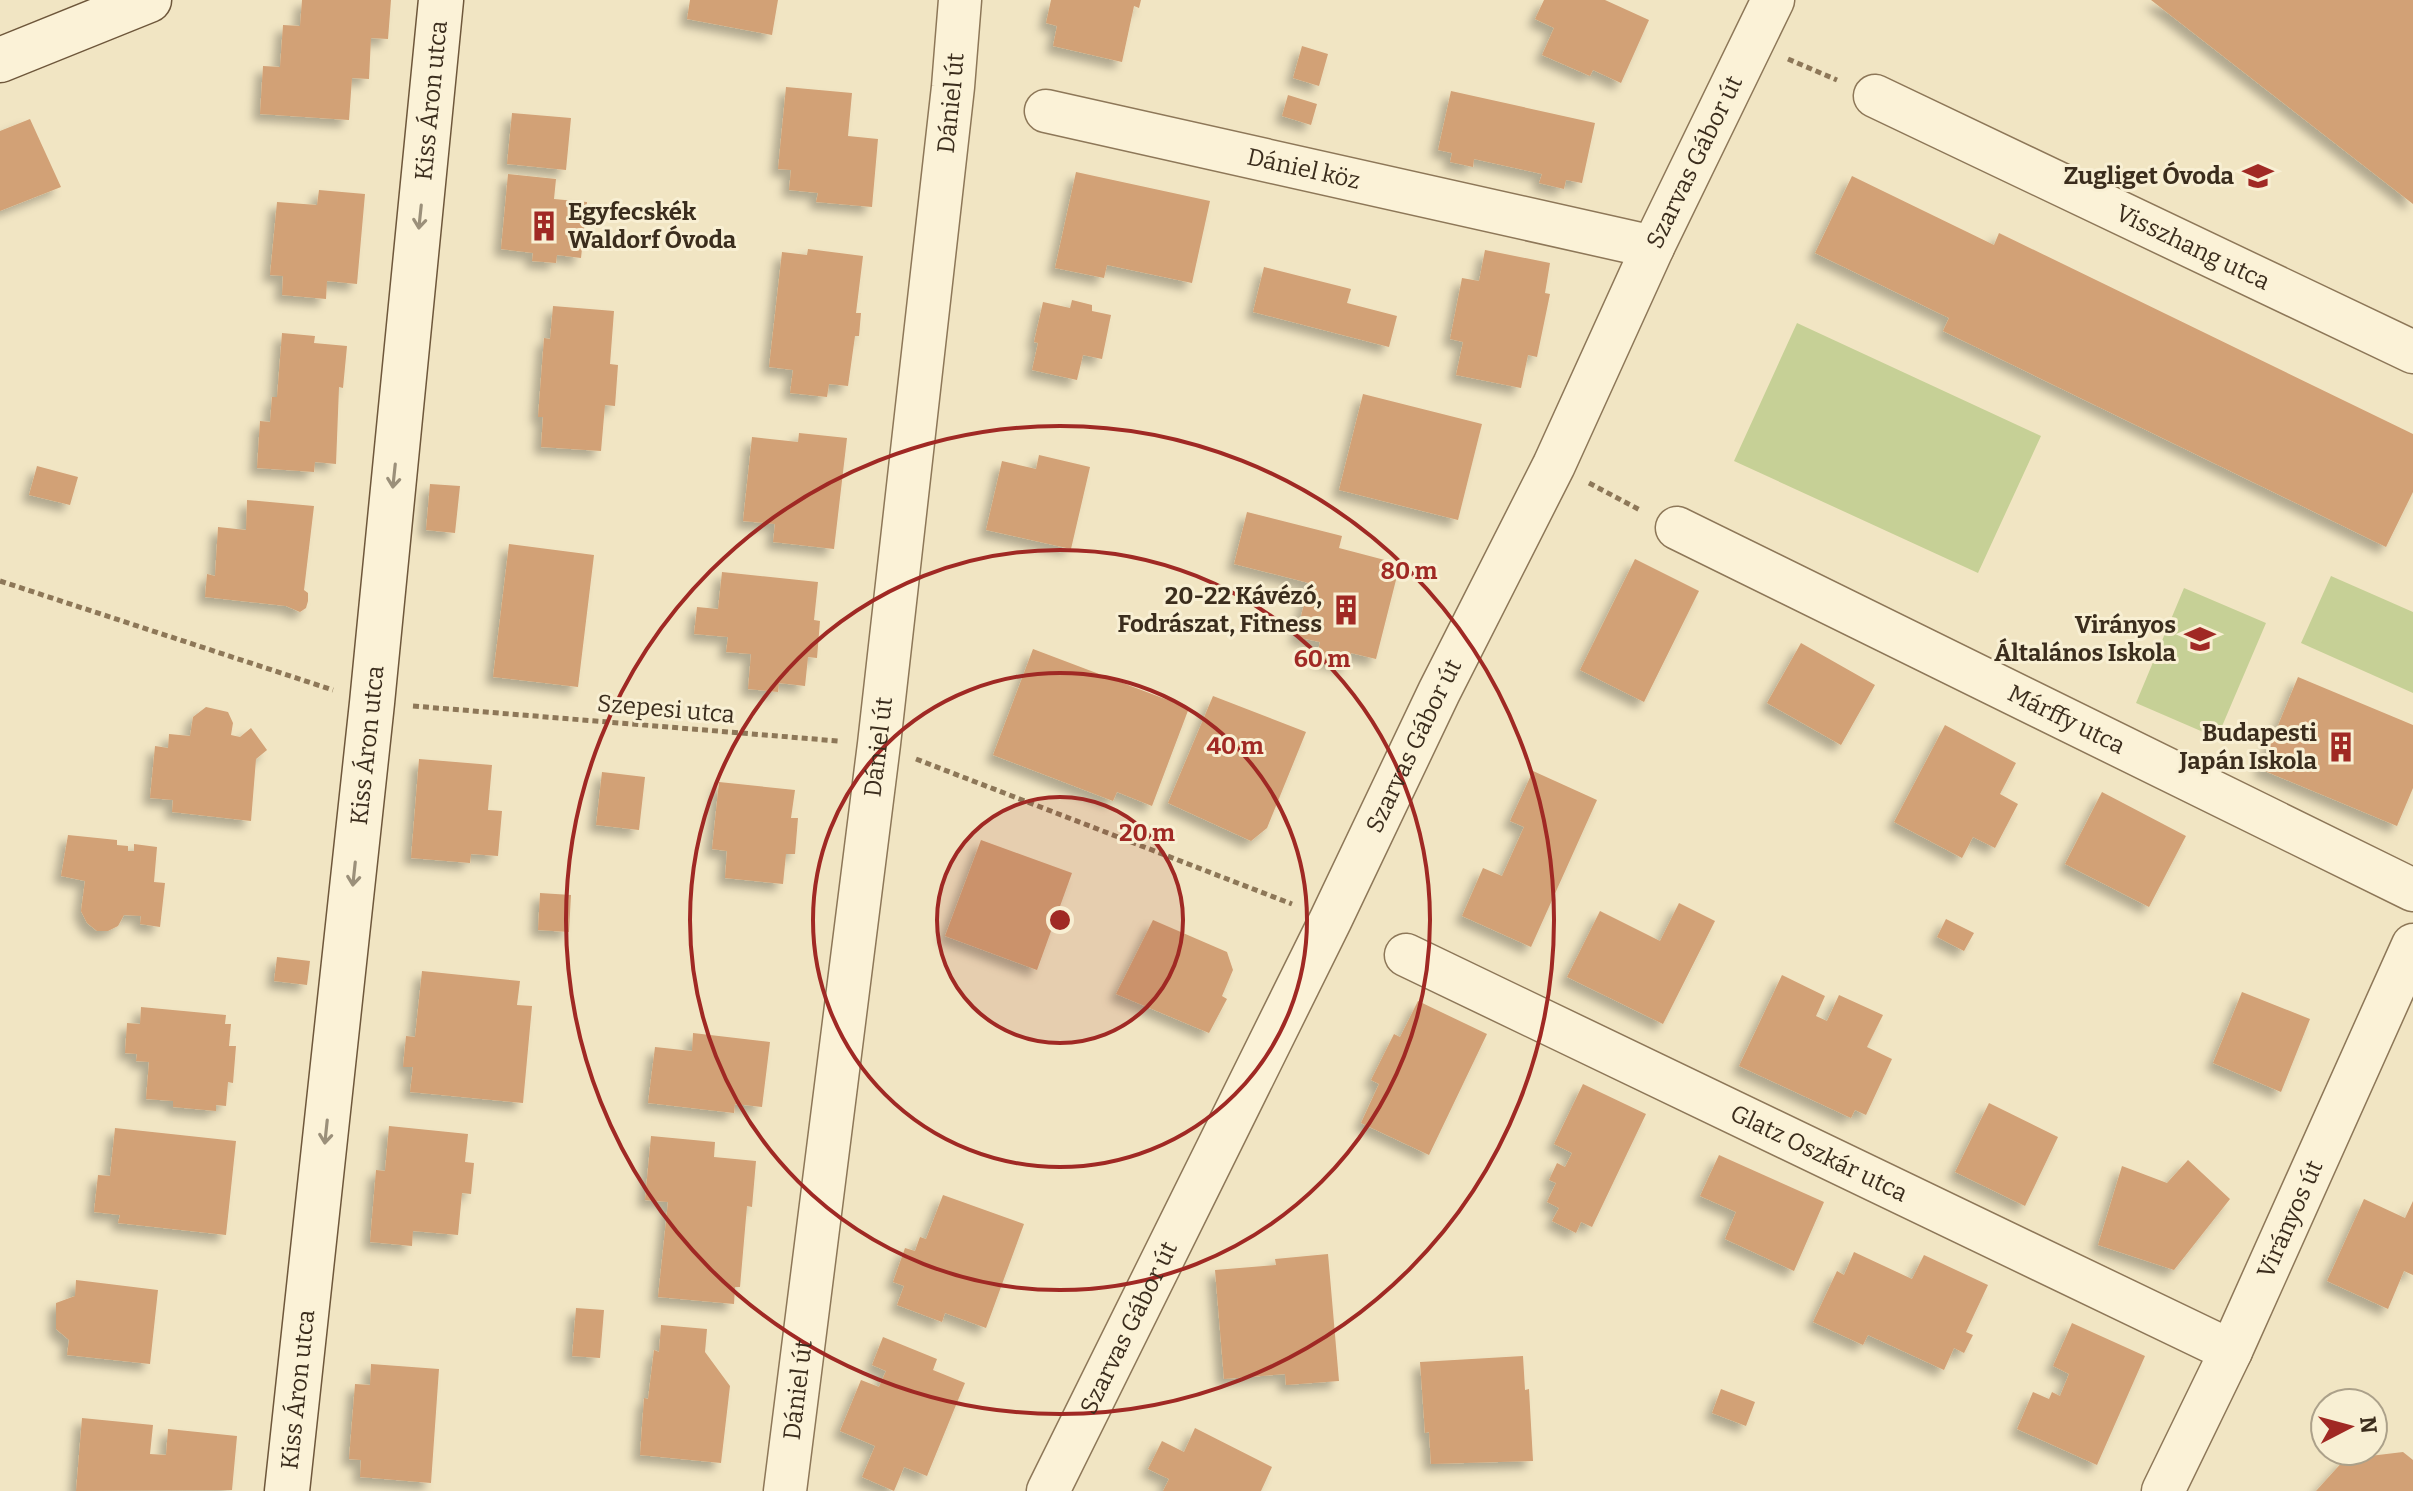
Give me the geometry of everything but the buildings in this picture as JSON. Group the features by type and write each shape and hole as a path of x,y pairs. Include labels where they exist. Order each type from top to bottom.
{"street":[{"path":"0,60 149,0"},
{"name":"Kiss Áron utca","path":"287,1491 372,703 441,0"},
{"name":"Dániel út","path":"785,1491 879,744 950,118 960,0"},
{"name":"Szarvas Gábor út","path":"1048,1491 1331,919 1439,692 1554,465 1653,247 1773,0"},
{"name":"Visszhang utca","path":"1875,96 2413,352"},
{"name":"Dániel köz","path":"1046,111 1653,247"},
{"name":"Márffy utca","path":"1677,528 2413,890"},
{"name":"Virányos út","path":"2163,1491 2231,1351 2413,945"},
{"name":"Glatz Oszkár utca","path":"1406,955 2231,1351"}],"path":[{"path":"1752,43 1875,96"},
{"path":"1554,465 1677,528"},
{"path":"0,581 372,703"},
{"name":"Szepesi utca","path":"449,709 879,744"},
{"path":"939,768 1331,919"}],"green space":[{"path":"1797,323 2041,436 1978,573 1734,461"},
{"path":"2331,576 2413,612 2413,693 2301,643"},
{"path":"2184,588 2266,623 2217,738 2136,703"}],"place":[{"name":"Zugliget Óvoda","path":"2258,176"},
{"name":"Egyfecskék Waldorf Óvoda","path":"544,226"},
{"name":"20-22 Kávézó, Fodrászat, Fitness","path":"1346,610"},
{"name":"Virányos Általános Iskola","path":"2200,639"},
{"name":"Budapesti Japán Iskola","path":"2341,747"}]}
